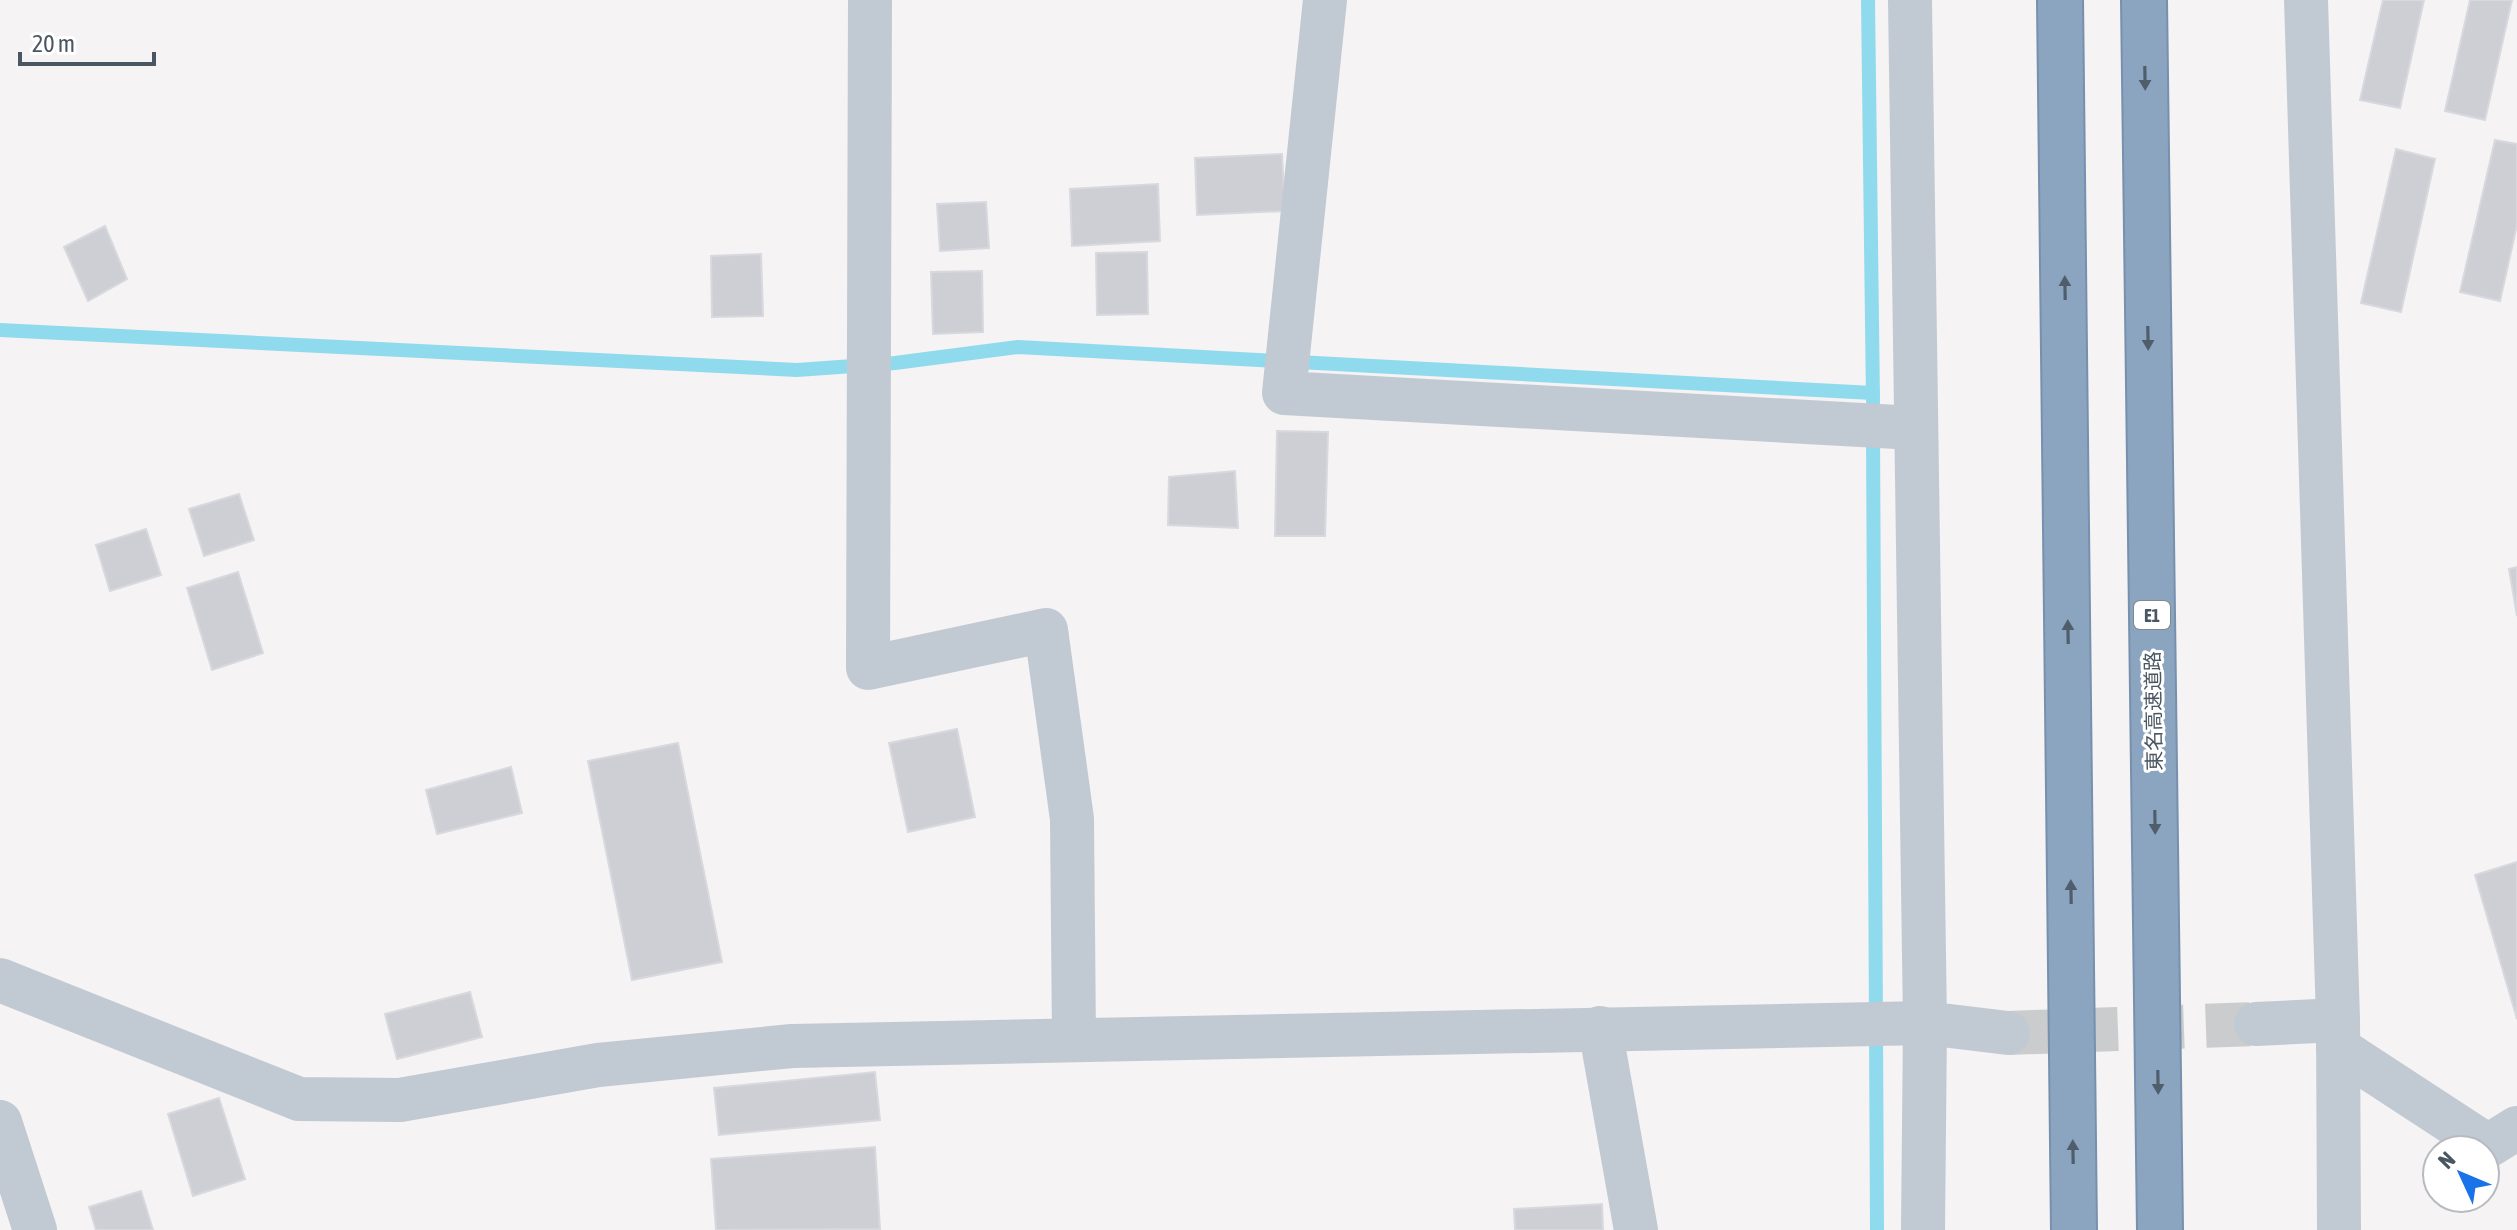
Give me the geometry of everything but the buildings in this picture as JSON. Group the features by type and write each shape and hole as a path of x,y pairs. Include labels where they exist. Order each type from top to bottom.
{"highway":[{"path":"2060,0 2074,1230"},
{"name":"東名高速道路","path":"2144,0 2160,1230"}],"street":[{"path":"870,0 868,668 1046,630 1072,819 1074,1038"},
{"path":"1325,0 1284,393 1915,428"},
{"path":"1910,0 1925,1023 1923,1230"},
{"path":"2306,0 2338,1034 2339,1230"},
{"path":"0,980 299,1099 400,1100 598,1065 792,1046 1925,1023 2008,1033"},
{"path":"2256,1024 2338,1034 2488,1146 2517,1128"},
{"path":"1600,1028 1636,1230"},
{"path":"0,1122 35,1230"}],"waterway":[{"path":"1868,0 1873,402"},
{"path":"0,330 797,370 895,363 1018,347 1873,393"},
{"path":"1873,430 1877,1230"}],"tunnel":[{"path":"2008,1033 2256,1024"}]}
